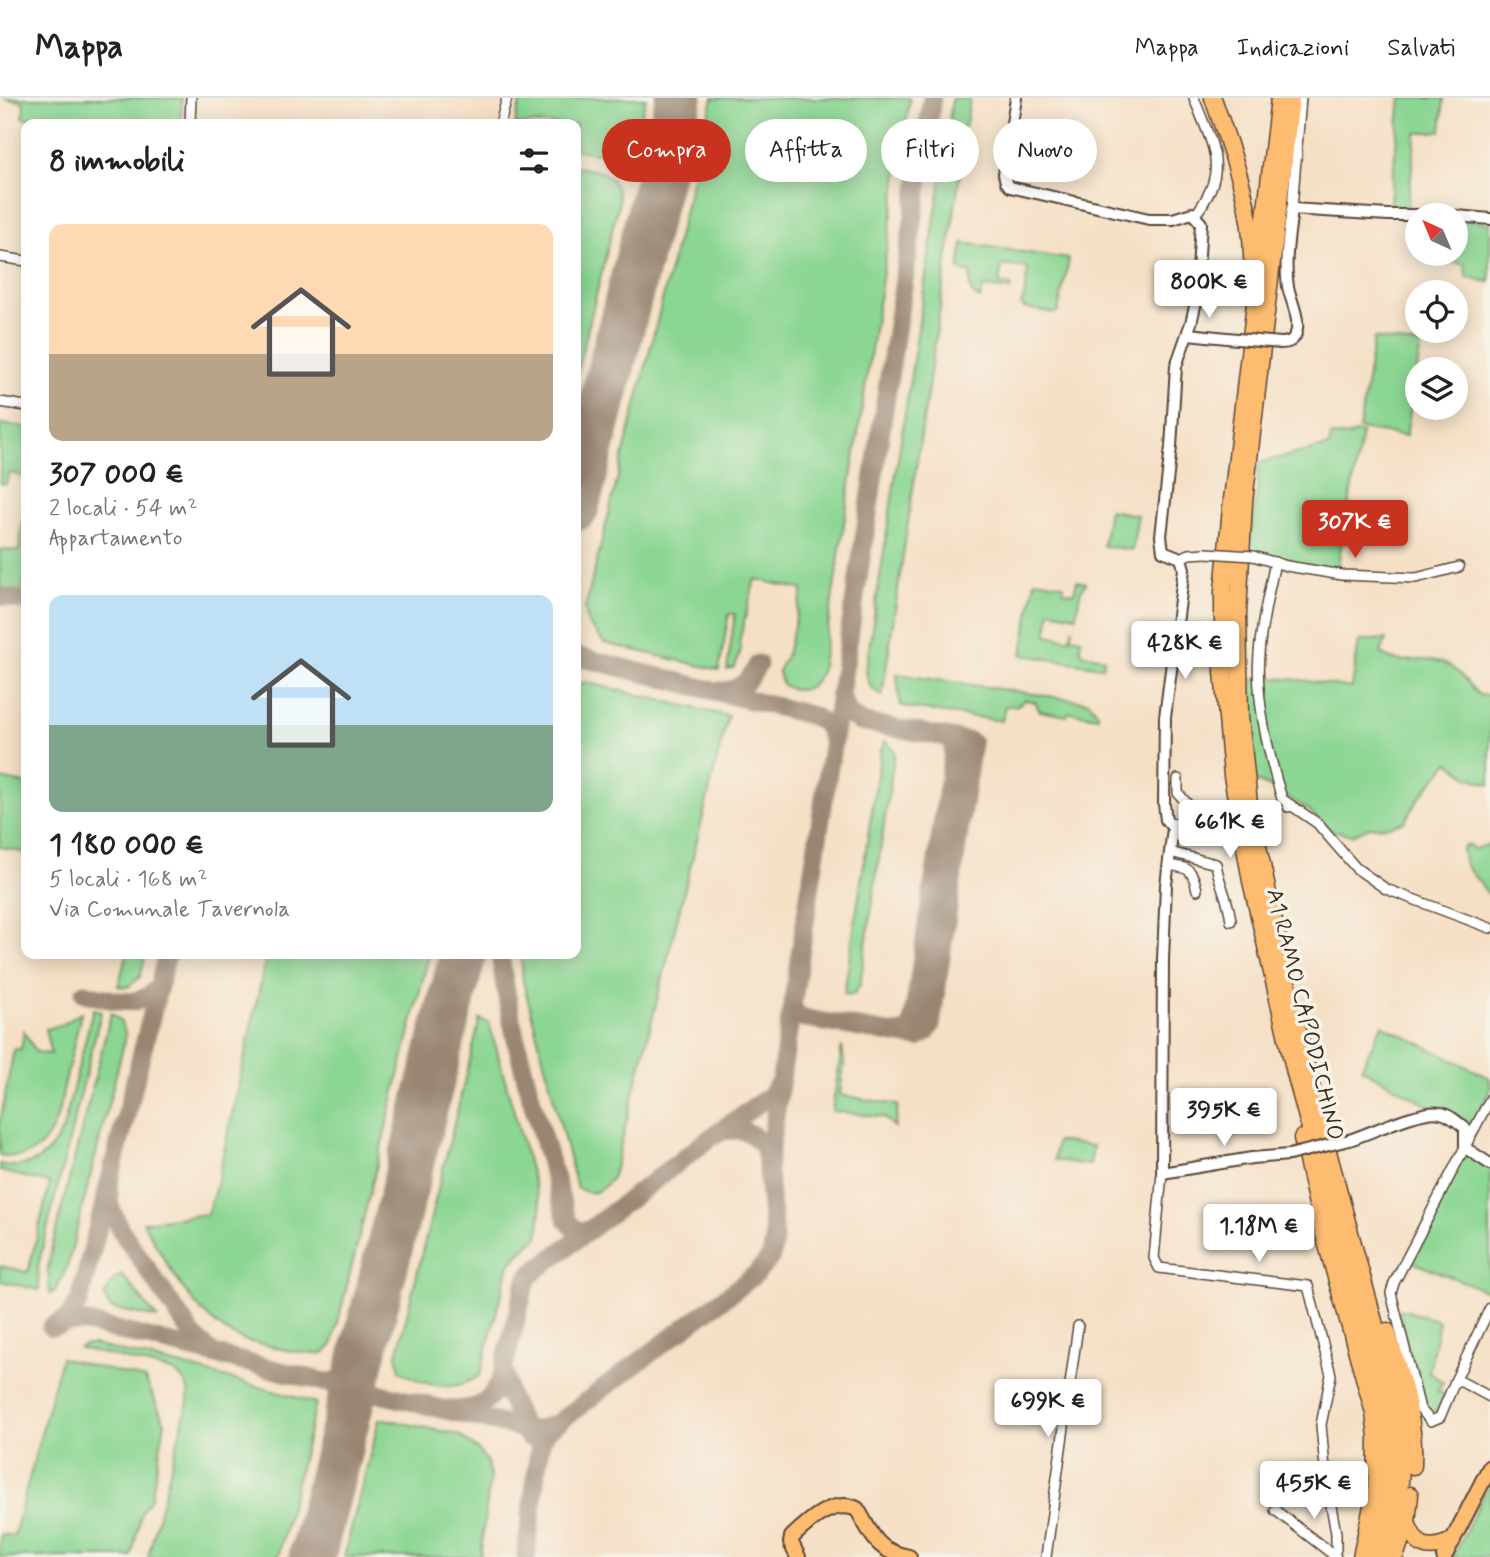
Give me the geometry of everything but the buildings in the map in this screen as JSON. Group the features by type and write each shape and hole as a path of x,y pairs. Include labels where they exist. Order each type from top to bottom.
{"highway":[{"path":"1213,98 1244,189 1251,232 1252,260 1240,431"},
{"name":"A1 RAMO CAPODICHINO","path":"1279,98 1223,591 1223,672 1232,776 1251,881 1295,1073 1390,1435 1384,1516 1371,1557"},
{"name":"A1 RAMO CAPODICHINO","path":"1291,98 1244,502 1238,613 1240,717 1249,804 1317,1111 1401,1433 1401,1486 1385,1557"},
{"path":"1295,1073 1295,1101 1316,1204 1374,1413 1377,1437 1376,1488 1361,1557"},
{"path":"1317,1111 1328,1134 1347,1191 1413,1429 1407,1522 1395,1557"},
{"path":"1407,1522 1416,1540 1426,1546 1439,1547 1452,1541"}],"main road":[{"path":"1444,1557 1490,1466"},
{"path":"798,1557 791,1543 792,1537 828,1509 843,1506 857,1509 869,1533 878,1543 897,1554 909,1557"}],"street":[{"path":"190,119 191,98"},
{"path":"501,119 507,98"},
{"path":"1016,98 1004,174 1010,187 1149,219 1173,219 1192,213 1201,223 1196,302 1176,366 1161,537 1163,551 1181,558 1189,554 1206,553 1252,556 1287,566 1342,575 1416,578 1459,567"},
{"path":"1194,98 1213,148 1217,167 1212,190 1195,215"},
{"path":"1188,334 1281,343 1290,342 1294,338 1297,320 1288,286 1286,254 1301,98"},
{"path":"1292,209 1405,215"},
{"path":"1468,217 1490,219"},
{"path":"0,257 21,260"},
{"path":"0,402 21,405"},
{"path":"1181,558 1184,569 1165,717 1164,804 1166,820 1173,828 1166,885 1161,1039 1162,1173 1154,1258 1157,1265 1163,1269 1307,1284 1332,1381 1324,1404 1321,1425 1326,1479 1336,1533 1334,1557"},
{"path":"1275,562 1258,654 1258,676 1269,756 1282,799 1317,823 1356,868 1385,888 1490,928"},
{"path":"1178,779 1178,793 1189,806 1188,825"},
{"path":"1170,824 1221,831"},
{"path":"1170,852 1216,863 1218,878 1230,908 1231,921"},
{"path":"1168,865 1185,867 1193,874 1197,890"},
{"path":"1490,1099 1391,1293 1420,1409 1431,1421 1440,1417 1490,1308"},
{"path":"1162,1173 1252,1158 1289,1155 1349,1140 1394,1123 1436,1112 1443,1113 1465,1128 1465,1146"},
{"path":"1465,1146 1490,1164"},
{"path":"1046,1557 1079,1326"},
{"path":"1456,1378 1490,1396"},
{"path":"1276,1510 1334,1557"}],"green space":[{"path":"3,98 182,98 181,119 32,119 23,118 24,102"},
{"path":"521,98 646,98 640,119 602,119 602,153 581,151 581,119 516,119"},
{"path":"713,98 910,98 907,119 881,119 881,182 897,182 821,672 814,683 799,690 782,684 778,671 787,654 803,590 755,579 739,642 741,649 735,667 727,670 735,614 729,614 719,670 604,643 588,623 585,608 692,182 731,182 731,119 708,119"},
{"path":"952,98 970,98 967,119 949,119"},
{"path":"1401,98 1444,98 1441,131 1416,133 1405,211 1389,212"},
{"path":"581,168 602,173 602,182 613,182 619,202 581,357"},
{"path":"940,182 959,182 882,696 870,685 866,668"},
{"path":"1468,220 1490,223 1490,282 1466,278"},
{"path":"963,243 1069,259 1058,312 1024,308 1021,305 1028,268 1002,265 999,284 1011,286 1010,290 983,287 980,299 976,297 970,288 971,273 959,270"},
{"path":"1374,338 1421,345 1419,357 1405,357 1405,420 1409,420 1406,436 1359,429"},
{"path":"0,424 21,426 21,476 9,473 6,484 0,483"},
{"path":"1362,433 1337,570 1290,563 1248,550 1258,485 1257,463 1329,446 1331,436 1350,436"},
{"path":"1109,510 1138,515 1132,550 1103,546"},
{"path":"21,534 21,592 0,588 0,552 2,549 19,551"},
{"path":"1035,580 1064,585 1063,591 1074,593 1077,581 1086,583 1080,593 1076,616 1050,611 1047,635 1069,639 1073,628 1071,637 1081,639 1080,648 1083,654 1104,658 1103,667 1022,655"},
{"path":"1386,639 1381,653 1387,657 1402,661 1441,662 1458,673 1479,695 1490,695 1490,785 1468,777 1449,762 1419,798 1405,821 1391,826 1370,827 1351,835 1331,830 1307,809 1256,781 1251,772 1244,680 1285,679 1352,688 1359,641"},
{"path":"897,674 1089,702 1098,717 1069,712 1067,716 1040,711 1035,702 1025,700 1016,706 1005,706 1002,721 910,708 900,705"},
{"path":"584,682 728,716 613,1176 602,1189 593,1192 577,1188 523,981 521,959 581,959 581,684"},
{"path":"885,741 895,751 860,985 853,995 844,994 881,750"},
{"path":"0,779 21,783 21,852 0,847"},
{"path":"1470,845 1473,849 1490,845 1490,896 1465,865 1462,849"},
{"path":"126,959 145,959 140,977 128,987 118,986"},
{"path":"266,959 428,959 332,1346 325,1353 295,1352 252,1342 223,1329 196,1304 161,1254 143,1222 207,1214 217,1184"},
{"path":"93,1009 101,1012 38,1266 39,1290 0,1281 0,1266 28,1272 50,1183 0,1171 0,1164 21,1166 30,1163 46,1154 58,1138 63,1129"},
{"path":"81,1013 57,1118 48,1136 43,1144 30,1153 21,1156 0,1155 0,1122 14,1049 21,1049 24,1031 36,1052 51,1054 45,1029 59,1026"},
{"path":"111,1013 120,1020 126,1035 67,1268 55,1291 50,1294 48,1268 52,1247"},
{"path":"480,1019 489,1023 541,1208 538,1237 509,1265 480,1375 460,1385 440,1386 419,1381 400,1371 397,1355"},
{"path":"1382,1025 1490,1078 1490,1092 1473,1125 1470,1127 1460,1119 1436,1110 1361,1068"},
{"path":"842,1046 844,1064 840,1095 898,1105 895,1127 883,1117 832,1111"},
{"path":"1057,1141 1093,1146 1090,1165 1054,1160"},
{"path":"1464,1153 1490,1169 1490,1292 1407,1260"},
{"path":"122,1275 157,1318 110,1308 104,1296 114,1279"},
{"path":"1398,1310 1439,1321 1429,1372 1443,1382 1438,1391 1445,1395 1435,1411 1429,1412 1423,1403"},
{"path":"85,1345 191,1368 316,1403 278,1557 148,1557 188,1401 187,1386 179,1375 169,1370 79,1348"},
{"path":"61,1358 145,1379 165,1423 151,1498 142,1511 131,1557 0,1557 0,1534 14,1536"},
{"path":"379,1420 459,1435 477,1449 487,1462 490,1477 480,1557 344,1557"},
{"path":"1490,1481 1490,1557 1453,1557"}],"taxiway":[{"path":"768,1162 932,98"},
{"path":"0,596 21,600"},
{"path":"581,657 813,716 826,725 833,742"},
{"path":"719,691 732,690 743,684 758,664"},
{"path":"792,1005 802,1018 917,1038 926,1033 931,1025 972,743 860,722 849,714 840,696"},
{"path":"898,1034 908,1031 912,1025 954,747 953,739"},
{"path":"51,1327 67,1319 79,1302 166,959"},
{"path":"501,959 520,1054 566,1217 575,1229 590,1230"},
{"path":"84,993 124,1002 143,999 159,986"},
{"path":"447,1410 472,1408 485,1402 495,1390 500,1382 524,1289 528,1278 534,1272 768,1097 779,1083"},
{"path":"526,1557 539,1451 541,1441 548,1430 756,1274 771,1257 774,1239 766,1152 757,1139 746,1132 718,1132"},
{"path":"109,1193 110,1206 120,1229 193,1336 210,1351"},
{"path":"57,1326 70,1322 88,1323 333,1384 342,1390 347,1398 347,1417"},
{"path":"324,1382 334,1382 348,1376 357,1365 366,1342"},
{"path":"504,1370 509,1397 528,1437"},
{"path":"347,1417 352,1405 359,1398 374,1393 523,1429 538,1430 555,1424"}],"runway":[{"path":"581,487 679,98"},
{"path":"312,1557 462,959"}]}
